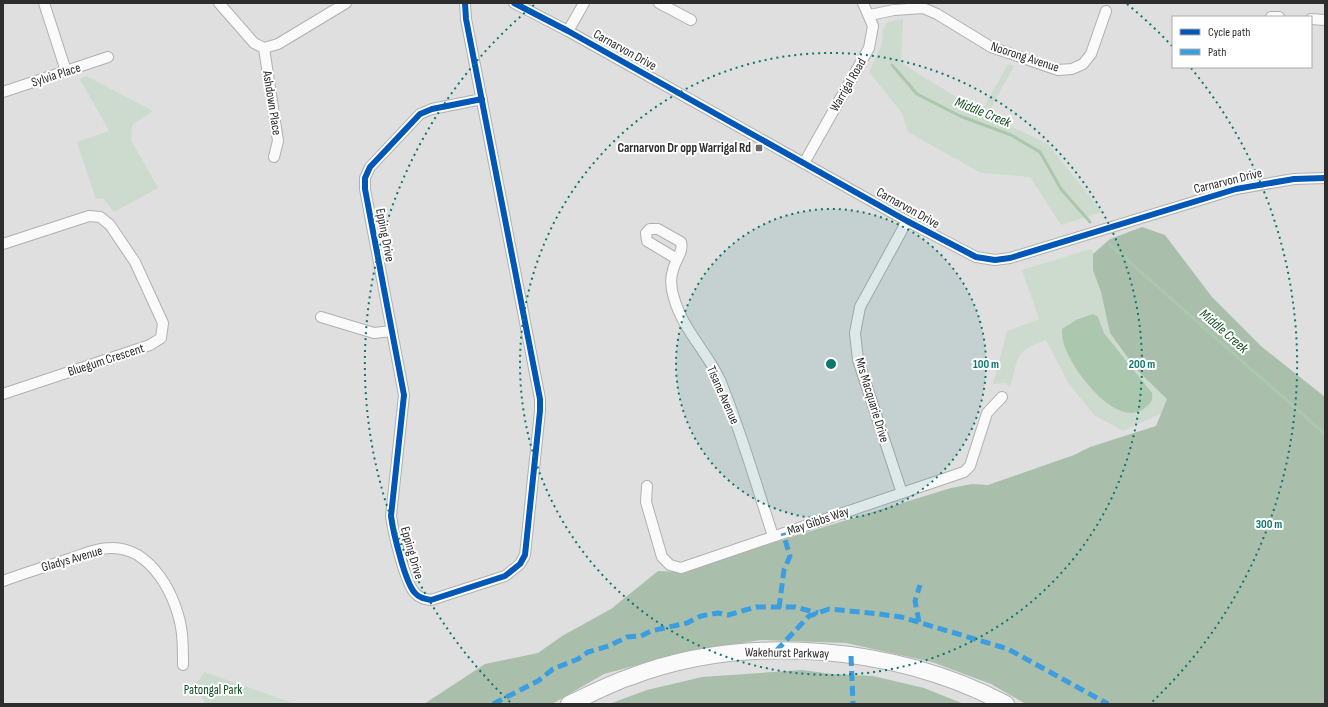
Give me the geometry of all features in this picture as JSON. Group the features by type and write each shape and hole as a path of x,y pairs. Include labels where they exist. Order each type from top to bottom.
{"main road":[{"name":"Wakehurst Parkway","path":"569,704 630,676 691,660 743,651 818,652 884,661 915,668 953,680 1006,704"}],"street":[{"path":"44,3 66,72"},
{"path":"219,3 254,43 264,48 278,44 346,3"},
{"name":"Epping Drive","path":"465,3 540,399 540,411 524,555 520,564 505,576 431,600 422,599 411,588 392,529 391,516 404,395 365,189 365,178 370,167 420,114 432,109 482,99"},
{"name":"Carnarvon Drive","path":"514,3 568,31 907,221 976,257 986,260 1002,259 1236,189 1294,179 1325,178"},
{"path":"568,31 584,3"},
{"path":"659,3 691,20"},
{"name":"Warrigal Road","path":"804,163 870,48 873,26 870,15 864,3"},
{"name":"Noorong Avenue","path":"870,15 925,6 991,47 1058,70 1072,69 1083,64 1091,54 1106,11"},
{"path":"1312,19 1325,20"},
{"name":"Ashdown Place","path":"264,48 278,141 274,157"},
{"name":"Sylvia Place","path":"3,92 108,57"},
{"name":"Bluegum Crescent","path":"3,244 89,216 100,217 110,225 135,262 163,323 161,338 150,345 3,394"},
{"name":"Mrs Macquarie Drive","path":"902,493 858,360 855,333 860,307 907,221"},
{"name":"Tisane Avenue","path":"677,259 672,271 671,283 674,298 680,314 719,378 735,418 773,536"},
{"path":"321,317 374,333 392,331"},
{"name":"May Gibbs Way","path":"647,486 646,502 662,557 670,565 681,568 964,472 970,466 987,413 1002,397"},
{"name":"Gladys Avenue","path":"3,581 93,551 110,548 124,549 143,558 159,575 172,600 182,634 183,665"}],"green space":[{"path":"903,19 901,63 981,112 1008,64 1014,66 987,115 1048,144 1102,212 1061,225 1030,177 981,173 908,132 902,113 869,72 882,44 883,29 888,22"},
{"path":"86,76 153,111 132,125 131,140 158,188 114,212 103,198 96,199 77,142 109,131 80,79"},
{"path":"1091,249 1180,394 1173,408 1123,431 1094,415 1069,384 1046,340 1028,348 1019,356 1010,387 1005,383 993,384 1007,331 1039,319 1022,270"},
{"name":"Patongal Park","path":"204,672 296,704 204,704 204,701 194,684 200,679"}],"shaded area":[{"path":"1142,227 1165,235 1212,297 1262,347 1325,397 1325,704 1026,704 991,684 932,662 846,643 760,640 682,653 604,674 552,704 424,704 485,664 538,653 562,636 611,609 658,571 684,572 772,543 951,488 972,484 988,485 1074,455 1090,447 1156,426 1167,399 1136,369 1110,333 1101,292 1093,270 1093,254 1110,239"},
{"path":"1093,314 1098,317 1104,333 1152,393 1150,403 1136,412 1124,412 1112,407 1100,397 1080,374 1066,349 1062,329 1076,320"},
{"path":"802,670 832,674 873,676 924,688 964,704 609,704 647,690 702,677"}],"waterway":[{"name":"Middle Creek","path":"892,65 917,94 960,116 1011,135 1040,152 1061,189 1090,222"},
{"name":"Middle Creek","path":"1109,244 1325,434"}],"marked path":[{"path":"779,608 784,570 790,556 783,533"},
{"path":"919,622 915,601 920,585"},
{"path":"493,704 538,681 553,669 578,659 588,652 609,646 627,637 641,636 651,631 687,623 701,616 718,613 728,615 756,607 795,607 818,613"},
{"path":"776,651 809,616 829,609 901,617 1008,649 1108,704"},
{"path":"851,656 853,704"}],"cycle path":[{"path":"465,3 466,19 540,399 540,411 525,555 520,564 505,576 431,600 418,596 407,579 394,533 391,516 404,395 365,189 365,178 370,167 420,114 432,109 482,99"},
{"path":"514,3 568,31 907,221 976,257 995,260 1010,258 1236,189 1294,179 1325,178"}],"place":[{"name":"Carnarvon Dr opp Warrigal Rd","path":"759,148"}]}
